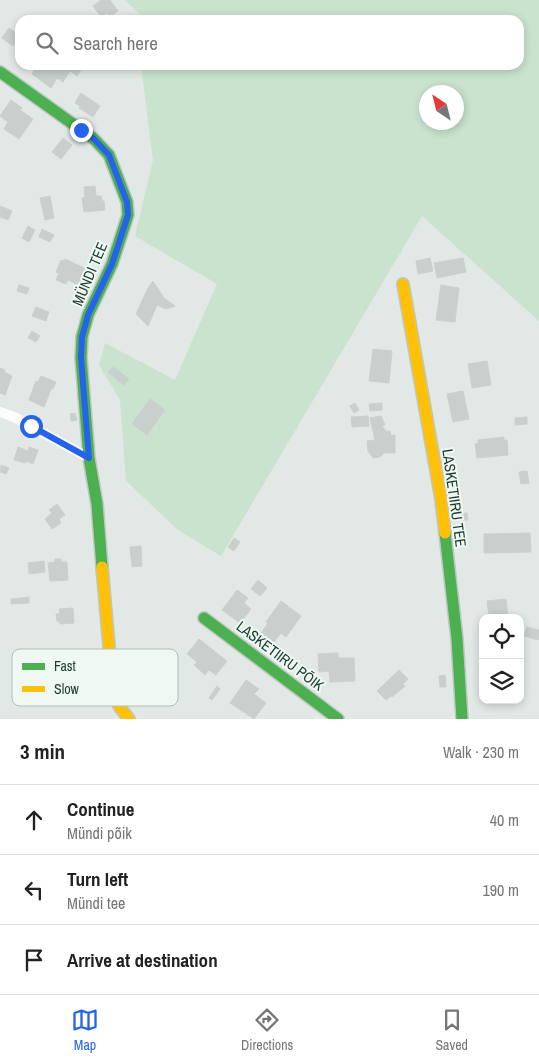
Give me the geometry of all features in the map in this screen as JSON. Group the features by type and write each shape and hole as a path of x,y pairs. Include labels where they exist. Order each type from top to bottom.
{"street":[{"name":"MÜNDI TEE","path":"0,72 94,139 109,155 127,202 128,215 112,264 88,315 82,337 81,358 89,458 97,504 109,649"},
{"name":"LASKETIIRU TEE","path":"403,284 441,499 457,639 462,719"},
{"path":"0,412 14,417 89,458"},
{"name":"LASKETIIRU PÕIK","path":"204,618 338,719"},
{"name":"MÜNDI TEE","path":"119,706 129,719"}],"green space":[{"path":"125,0 539,0 539,321 422,216 221,556 178,530 126,481 120,400 99,365 105,343 175,380 217,284 135,236 153,160 142,70 524,70 524,15 140,15"}],"building":[{"path":"101,0 110,0 118,11 113,15 107,13 100,15 93,6"},
{"path":"9,28 15,32 15,43 13,46 2,38"},
{"path":"35,70 81,70 77,76 70,71 63,82 57,78 51,88 32,74"},
{"path":"81,93 100,106 93,117 75,103"},
{"path":"11,100 22,108 20,110 33,119 19,139 4,129 8,122 0,116"},
{"path":"63,138 72,145 61,159 52,152"},
{"path":"95,186 96,196 101,196 102,201 104,201 105,210 84,212 82,198 85,197 84,187"},
{"path":"50,196 54,218 45,220 40,198"},
{"path":"0,206 12,211 8,220 0,217"},
{"path":"28,226 35,230 29,242 22,238"},
{"path":"42,229 54,235 50,242 39,237"},
{"path":"430,258 433,271 418,274 416,261"},
{"path":"463,258 466,272 437,278 434,263"},
{"path":"65,259 86,269 79,285 68,280 66,284 56,280 59,273 56,272 61,260 65,261"},
{"path":"153,281 164,298 175,306 166,309 157,305 148,326 136,314"},
{"path":"19,285 29,288 27,294 17,291"},
{"path":"441,285 459,288 455,322 436,320"},
{"path":"36,307 49,312 46,321 32,316"},
{"path":"32,331 40,336 36,342 28,338"},
{"path":"373,349 392,351 389,383 369,381"},
{"path":"487,361 491,385 472,388 468,364"},
{"path":"113,367 129,379 124,385 108,372"},
{"path":"0,368 12,376 5,395 0,393"},
{"path":"41,376 56,382 44,407 29,400 36,381 38,382"},
{"path":"463,391 469,419 453,422 447,394"},
{"path":"150,399 165,410 147,435 132,424"},
{"path":"355,403 359,410 354,413 350,406"},
{"path":"382,403 382,410 370,411 369,404"},
{"path":"75,413 77,420 71,421 70,414"},
{"path":"368,416 369,426 352,427 351,417"},
{"path":"381,416 385,425 382,426 386,431 390,431 391,436 395,435 395,453 384,453 380,457 373,458 368,451 367,441 375,440 370,418"},
{"path":"527,417 527,424 515,425 515,418"},
{"path":"504,437 504,440 507,440 508,455 477,458 475,444 478,443 478,440"},
{"path":"18,447 28,451 29,447 38,450 33,464 14,460"},
{"path":"1,465 9,468 6,474 0,472"},
{"path":"527,471 529,483 521,484 519,472"},
{"path":"57,504 65,515 59,519 61,523 52,529 45,519 52,513 49,510"},
{"path":"467,513 468,520 459,520 458,514"},
{"path":"530,533 531,552 484,553 484,534"},
{"path":"234,538 240,542 234,551 228,547"},
{"path":"141,546 142,566 132,567 130,547"},
{"path":"55,559 67,562 68,580 50,581 48,563 55,562"},
{"path":"44,561 45,572 29,574 28,563"},
{"path":"258,580 267,588 260,596 251,589"},
{"path":"237,590 248,598 244,603 251,609 240,623 222,610"},
{"path":"29,597 29,603 11,604 11,599"},
{"path":"506,599 508,614 489,614 487,601"},
{"path":"281,601 301,616 286,637 281,633 274,642 261,633 268,623 266,622"},
{"path":"73,608 74,623 60,624 57,621 56,614 60,613 59,609"},
{"path":"527,627 539,630 538,640 524,636"},
{"path":"199,639 227,661 216,675 209,670 205,675 194,665 197,662 187,654"},
{"path":"338,653 338,658 354,658 355,681 330,682 329,671 319,672 318,654"},
{"path":"399,670 408,679 403,684 405,686 386,700 377,691"},
{"path":"445,675 446,687 440,687 439,676"},
{"path":"246,680 259,689 254,694 266,703 254,719 230,703"},
{"path":"217,686 220,689 212,700 209,698"}],"traffic: fast":[{"path":"0,72 94,139 109,155 127,202 128,215 112,264 88,315 82,337 81,358 89,458 97,504 102,567"},
{"path":"445,533 457,639 462,719"},
{"path":"204,618 338,719"}],"traffic: slow":[{"path":"403,284 441,499 445,533"},
{"path":"102,567 109,649"},
{"path":"119,706 129,719"}],"route":[{"path":"31,426 89,458 81,358 82,337 88,315 112,264 128,215 127,202 109,155 94,139 81,130"}]}
